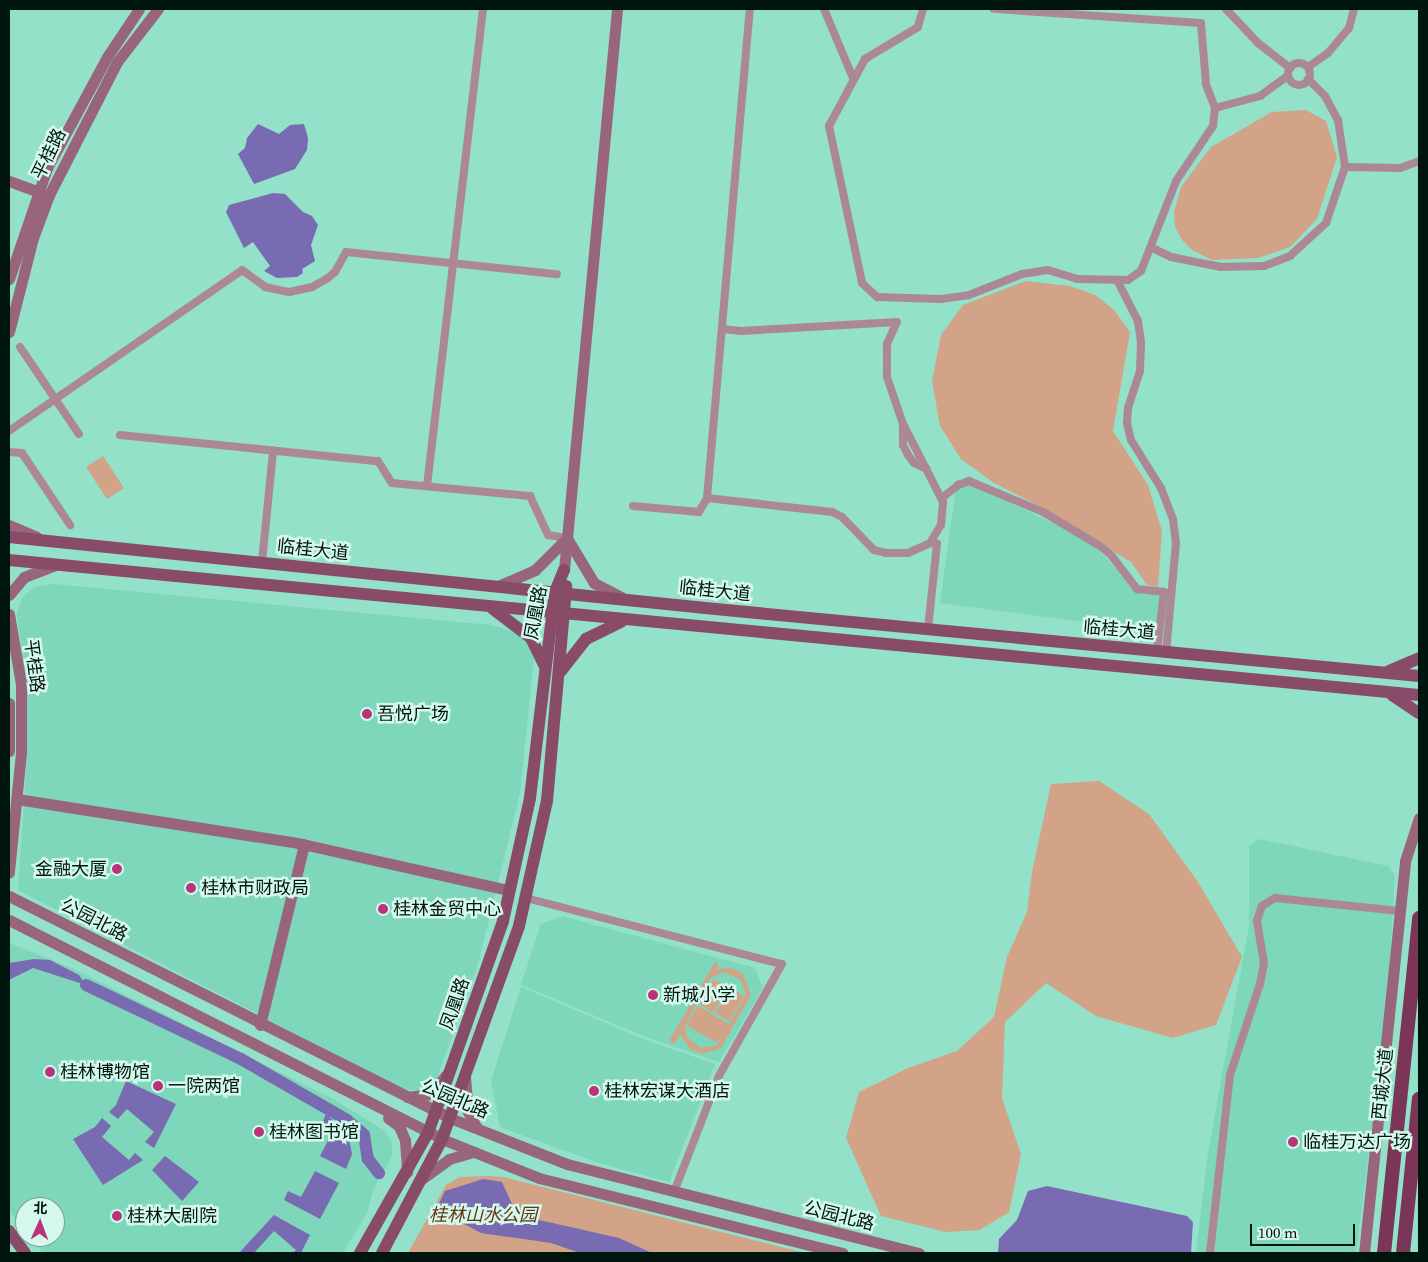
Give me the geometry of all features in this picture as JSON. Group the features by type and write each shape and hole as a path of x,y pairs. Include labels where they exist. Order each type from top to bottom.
{"highway":[{"name":"西城大道","path":"1384,1253 1419,918"},
{"path":"1403,1253 1419,1099"}],"main road":[{"name":"平桂路","path":"9,279 37,191 97,74 139,9"},
{"name":"平桂路","path":"9,332 33,238 49,195 117,62 158,9"},
{"path":"564,570 618,9"},
{"path":"9,181 49,195"},
{"path":"9,525 50,541"},
{"name":"临桂大道","path":"9,536 630,600 1419,676"},
{"path":"496,586 535,570 567,538"},
{"path":"567,538 594,583 630,600"},
{"name":"临桂大道","path":"9,560 624,621 1419,695"},
{"path":"9,595 24,577 56,565"},
{"name":"凤凰路","path":"360,1253 428,1134 502,921 530,798 546,669 558,614 564,570"},
{"path":"491,608 517,624 531,638 546,669"},
{"name":"平桂路","path":"9,614 21,684 17,802 9,872"},
{"name":"凤凰路","path":"382,1253 442,1139 526,898 547,801 559,673 558,614"},
{"path":"559,673 586,639 624,621"},
{"path":"1384,672 1419,658"},
{"path":"1383,691 1419,713"},
{"name":"平桂路","path":"9,703 9,751"},
{"path":"17,802 300,847 508,893"},
{"path":"1364,1253 1405,861 1419,818"},
{"path":"258,1024 300,847"},
{"name":"公园北路","path":"9,896 258,1024 450,1118 568,1164 919,1253"},
{"name":"公园北路","path":"9,920 428,1134 539,1178 843,1253"},
{"path":"404,1096 431,1094 450,1069"},
{"path":"465,1075 468,1112 476,1128"},
{"path":"376,1107 398,1126 405,1140 407,1172"},
{"path":"422,1179 449,1159 474,1152"},
{"path":"9,1231 25,1253"}],"street":[{"path":"428,486 483,9"},
{"path":"634,506 699,512 706,498 750,9"},
{"path":"824,9 853,78"},
{"path":"922,9 918,27 865,60 853,78 829,126 830,139 862,283 877,297 941,299 969,295 1022,274 1048,270 1077,279 1128,280 1141,271 1152,248 1176,181 1213,126 1215,108 1206,84 1201,23 993,9"},
{"path":"1226,9 1289,72 1297,84 1308,79"},
{"path":"1308,67 1328,53 1349,28 1354,9"},
{"path":"1215,108 1260,96 1301,63 1308,67"},
{"path":"1152,248 1171,257 1221,267 1264,266 1290,256 1326,223 1345,167 1338,120 1325,96 1308,79 1308,67"},
{"path":"1345,167 1400,168 1419,161"},
{"path":"9,431 242,270 265,287 289,292 308,288 328,278 335,272 346,252 556,274"},
{"path":"1117,280 1138,322 1141,343 1140,371 1128,408 1127,423 1131,440 1161,488 1173,519 1176,543 1162,651"},
{"path":"706,498 832,512 874,550 897,555 920,549 930,542 941,524 942,498 903,424 885,367 887,344 897,322 741,331 722,329"},
{"path":"20,347 79,434"},
{"path":"903,424 903,445 908,455 914,463 927,469"},
{"path":"120,435 378,461 392,483 530,496 548,535 567,538"},
{"path":"262,562 273,451"},
{"path":"9,452 22,454 70,525"},
{"path":"942,498 958,485 969,481 1043,512 1100,546 1112,555 1137,589 1164,592 1162,651"},
{"path":"928,629 937,543"},
{"path":"526,898 782,964 719,1076 674,1192"},
{"path":"1210,1253 1230,1075 1260,986 1264,963 1257,920 1262,906 1275,898 1399,911"}],"shaded area":[{"path":"258,124 279,134 290,125 304,124 308,138 307,150 295,169 254,184 238,154 245,148 247,138"},
{"path":"273,193 285,194 303,212 312,216 318,225 311,245 315,261 302,269 303,273 297,277 277,278 264,271 270,266 253,242 244,248 226,212 229,205"},
{"path":"971,484 1090,541 1132,586 1167,594 1163,632 940,603 956,488"},
{"path":"54,584 491,625 515,632 529,643 534,656 520,793 478,964 437,1078 430,1086 420,1091 403,1089 18,890 27,759 26,686 17,613 23,597 34,587"},
{"name":"临桂万达广场","path":"1259,839 1388,866 1395,876 1387,1011 1356,1253 1196,1253 1208,1153 1249,926 1249,846"},
{"name":"新城小学","path":"562,916 755,968 763,988 719,1062 646,1037 521,985 541,924"},
{"name":"一院两馆","path":"9,943 72,968 335,1100 385,1131 392,1143 392,1156 373,1190 368,1211 343,1253 43,1253 38,1247 65,1247 65,1197 15,1197 15,1218 9,1211"},
{"path":"34,959 50,960 79,975 86,985 33,968 9,980 9,963"},
{"path":"521,987 643,1039 715,1064 669,1182 596,1162 500,1127 491,1081"},
{"path":"126,1081 176,1104 154,1148 145,1142 154,1132 127,1109 118,1119 109,1112 116,1105"},
{"path":"326,1114 348,1134 352,1154 346,1169 320,1156 334,1129 322,1123"},
{"path":"102,1118 111,1126 102,1137 129,1160 135,1153 143,1160 103,1185 73,1139 95,1127"},
{"path":"165,1156 199,1182 182,1201 152,1170"},
{"path":"315,1171 339,1183 320,1219 284,1200 288,1191 301,1197"},
{"path":"483,1179 502,1182 513,1206 526,1211 526,1217 619,1238 652,1253 580,1253 551,1243 481,1233 436,1209 445,1191"},
{"path":"1047,1186 1187,1216 1193,1222 1191,1253 998,1253 999,1239 1017,1220 1028,1191"},
{"path":"274,1215 310,1235 301,1253 293,1253 296,1250 274,1231 254,1253 239,1253"}],"green space":[{"path":"1306,110 1326,121 1337,157 1317,219 1290,247 1258,258 1212,260 1192,250 1182,240 1175,227 1174,212 1181,187 1211,147 1272,112"},
{"path":"1026,281 1070,286 1095,295 1114,310 1130,332 1113,431 1148,485 1162,531 1158,587 1147,585 1131,562 1037,505 994,483 961,459 940,426 932,381 941,335 963,305"},
{"path":"103,456 124,488 107,499 86,467"},
{"path":"1099,781 1149,814 1198,882 1242,957 1216,1025 1173,1038 1096,1016 1046,983 1005,1022 1002,1098 1021,1154 1009,1212 980,1230 946,1232 881,1216 846,1138 859,1092 908,1068 957,1051 994,1017 1007,957 1027,912 1032,872 1051,784"},
{"path":"715,962 719,964 717,969 730,968 743,974 751,995 721,1048 702,1054 690,1049 680,1034 674,1044 669,1041","holes":["723,972 740,979 746,994 729,1024 698,1006 686,1025 717,1043 722,1036 715,1046 700,1048 687,1037 685,1025 711,978"]},
{"path":"714,979 728,987 713,1013 699,1004"},
{"path":"730,988 744,996 729,1021 715,1013"},
{"name":"桂林山水公园","path":"460,1177 503,1177 805,1253 408,1253 446,1185"}],"waterway":[{"path":"86,985 241,1059 347,1120 364,1135 368,1159 379,1173"}],"place":[{"name":"吾悦广场","path":"367,714"},
{"name":"金融大厦","path":"117,869"},
{"name":"桂林市财政局","path":"191,888"},
{"name":"桂林金贸中心","path":"383,909"},
{"name":"新城小学","path":"653,995"},
{"name":"桂林博物馆","path":"50,1072"},
{"name":"一院两馆","path":"158,1086"},
{"name":"桂林宏谋大酒店","path":"594,1091"},
{"name":"桂林图书馆","path":"259,1132"},
{"name":"临桂万达广场","path":"1293,1142"},
{"name":"桂林大剧院","path":"117,1216"}]}
